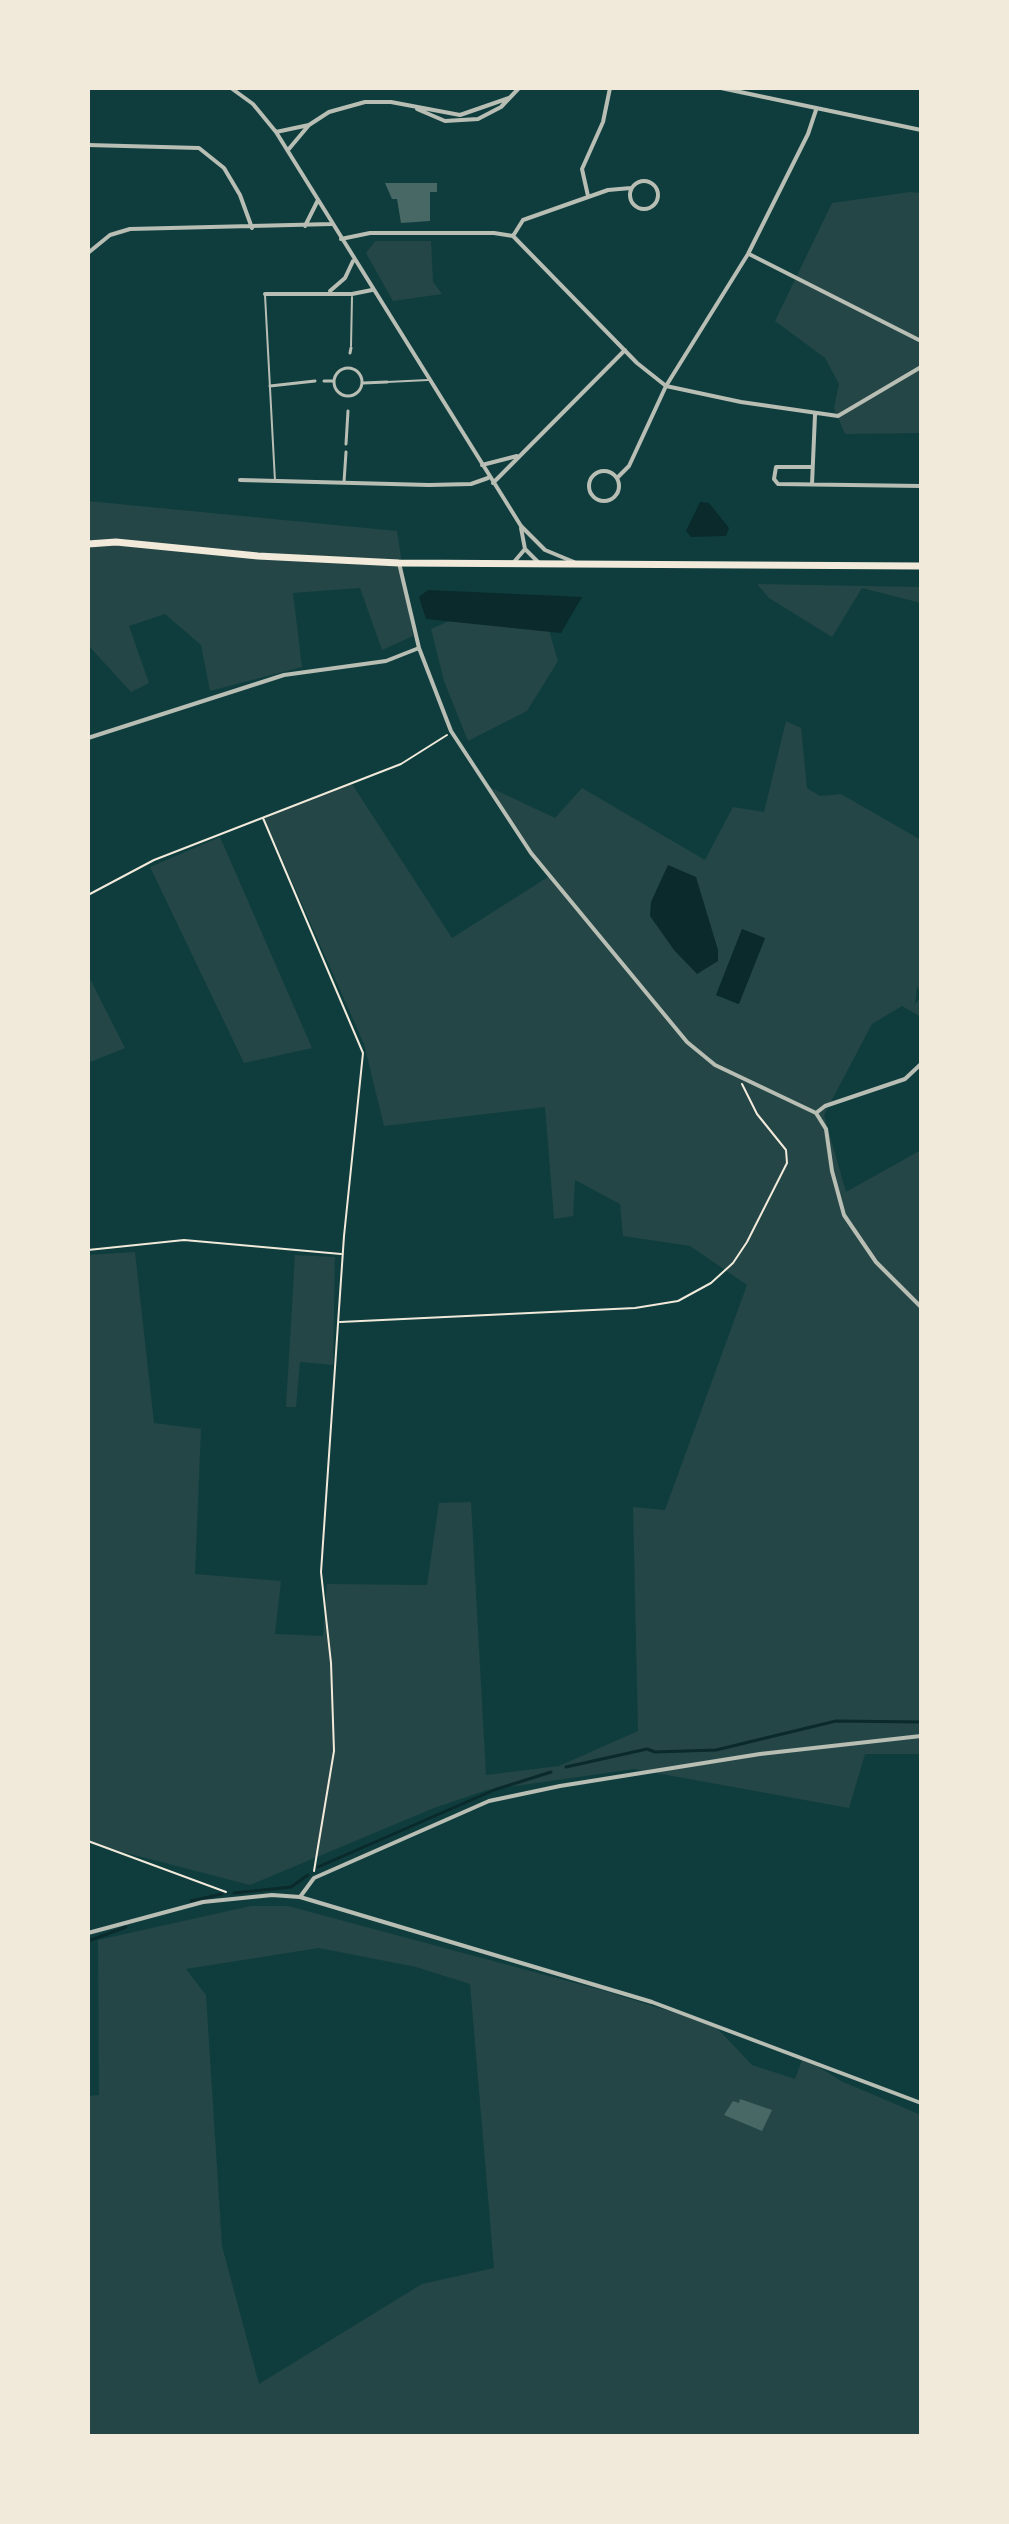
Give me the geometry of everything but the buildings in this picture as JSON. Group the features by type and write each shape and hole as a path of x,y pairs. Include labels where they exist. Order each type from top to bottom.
{"main road":[{"path":"88,544 116,542 258,556 399,563 921,566"}],"street":[{"path":"231,88 253,104 288,150 521,526 545,550 589,566"},
{"path":"288,150 309,125 329,112 365,102 391,102 460,115 509,98 519,88"},
{"path":"589,197 582,169 603,122 610,88"},
{"path":"721,88 921,130"},
{"path":"617,478 629,466 666,386 748,254 808,134 816,110"},
{"path":"276,132 309,125"},
{"path":"88,145 199,148 224,168 240,195 252,228"},
{"path":"513,236 523,220 589,197 631,188 640,181 651,182 658,191 656,202 648,209 637,207 630,199 631,188"},
{"path":"305,226 318,200"},
{"path":"88,253 110,235 130,229 332,224"},
{"path":"341,239 370,233 494,233 513,236 625,350 666,386 838,416 921,367"},
{"path":"748,254 921,341"},
{"path":"328,293 345,278 354,259"},
{"path":"265,294 352,294 372,290"},
{"path":"240,480 471,484 491,480 625,350"},
{"path":"350,361 350,369"},
{"path":"350,369 359,375 361,383 356,393 348,396 340,393 334,381 341,370 350,369"},
{"path":"270,386 315,381"},
{"path":"324,381 334,381"},
{"path":"361,383 387,382"},
{"path":"348,396 348,403"},
{"path":"346,444 348,411"},
{"path":"812,484 815,414"},
{"path":"344,482 346,452"},
{"path":"482,465 519,456"},
{"path":"812,467 779,467 774,470 778,484 921,486"},
{"path":"607,471 617,478 619,490 612,499 600,501 591,494 589,482 596,473 607,471"},
{"path":"510,564 521,559 525,549 521,526"},
{"path":"525,549 541,565"},
{"path":"541,565 545,550"},
{"path":"399,563 419,648 451,731 531,853 590,927 663,1008 687,1042 715,1065 816,1113 826,1129 832,1171 844,1215 876,1262 921,1307"},
{"path":"88,738 284,675 386,661 419,648"},
{"path":"816,1113 825,1106 905,1079 921,1064"},
{"path":"300,1897 314,1878 489,1801 560,1786 760,1754 921,1736"},
{"path":"88,1933 203,1902 300,1897 652,2002 921,2103"}],"lane":[{"path":"265,294 275,482"},
{"path":"350,350 352,294"},
{"path":"387,382 422,383 429,379"}],"path":[{"path":"88,895 154,860 401,764 439,742 451,731"},
{"path":"263,818 363,1053 342,1254 340,1322 321,1572 334,1751 317,1841 314,1878"},
{"path":"340,1322 635,1308 678,1301 711,1283 733,1263 747,1242 787,1163 786,1150 757,1114 742,1088 742,1079"},
{"path":"88,1250 184,1240 342,1254"},
{"path":"88,1841 241,1898"}],"shaded area":[{"path":"921,193 921,433 845,434 834,408 839,384 825,358 775,321 832,203"},
{"path":"375,241 431,241 433,282 442,294 393,301 366,253"},
{"path":"88,501 397,531 413,636 382,650 360,588 293,593 302,667 210,691 201,645 165,614 129,626 149,683 131,692 88,645"},
{"path":"700,502 709,503 729,528 726,536 691,537 686,531"},
{"path":"757,584 921,587 921,603 862,588 832,637 769,598"},
{"path":"428,590 582,597 561,633 426,619 419,597"},
{"path":"465,614 546,620 558,661 527,711 468,741 444,681 431,629"},
{"path":"786,721 801,728 807,788 820,796 841,794 921,840 921,996 917,986 915,1004 921,997 921,1017 902,1006 872,1024 824,1115 846,1192 921,1150 921,1754 865,1754 849,1808 634,1769 487,1790 434,1808 250,1885 88,1843 88,1255 135,1252 154,1423 201,1429 195,1574 281,1581 275,1634 323,1636 327,1584 427,1585 439,1503 471,1502 486,1775 559,1766 638,1731 633,1507 665,1510 747,1285 690,1246 623,1236 620,1204 575,1180 573,1216 554,1219 545,1107 384,1126 364,1044 264,818 352,784 452,938 548,877 485,785 555,818 582,788 705,860 733,807 764,812","holes":["742,930 765,939 738,1004 716,995"]},
{"path":"220,837 312,1048 244,1063 150,867"},
{"path":"668,865 696,877 718,950 718,961 697,974 674,950 650,916 651,902"},
{"path":"742,929 765,938 739,1004 716,995"},
{"path":"88,975 125,1048 88,1063"},
{"path":"295,1255 335,1257 333,1365 300,1362 296,1407 286,1407"},
{"path":"251,1906 288,1906 605,1991 714,2025 752,2065 795,2079 803,2057 841,2081 921,2115 921,2436 88,2436 88,2096 99,2095 98,1940","holes":["319,1948 416,1967 470,1984 494,2268 422,2284 259,2384 222,2246 206,1995 186,1969"]}],"waterway":[{"path":"566,1767 647,1749 655,1752 716,1750 836,1721 921,1722"},
{"path":"318,1867 494,1790 551,1772"},
{"path":"234,1893 291,1887 308,1875"},
{"path":"191,1901 222,1894"},
{"path":"88,1941 126,1927"}]}
